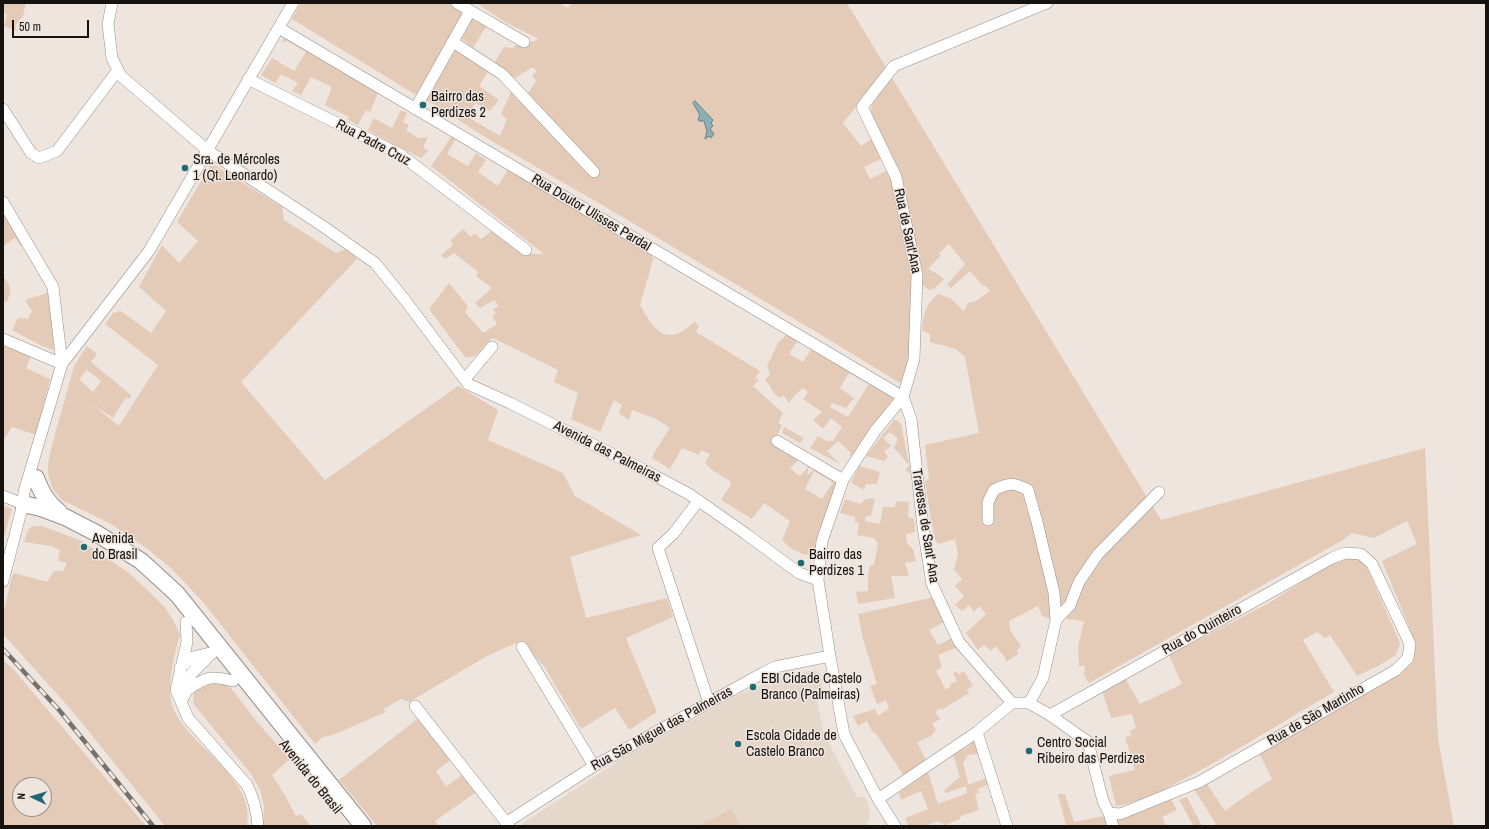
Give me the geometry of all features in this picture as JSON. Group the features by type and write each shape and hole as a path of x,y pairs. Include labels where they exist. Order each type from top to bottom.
{"main road":[{"name":"Avenida do Brasil","path":"36,478 42,494 53,508 65,517"},
{"name":"Avenida do Brasil","path":"23,504 41,508 65,517 96,533 141,561 177,594 214,649 233,681 349,826"},
{"name":"Avenida do Brasil","path":"23,504 38,518 90,542 135,570 169,601 186,622 214,649 363,826"}],"street":[{"path":"3,109 30,153 39,158 58,151 118,70 112,58 108,24 112,3"},
{"path":"3,581 23,504 24,492 62,364 149,251 293,3"},
{"path":"457,3 524,42"},
{"name":"Rua de Sant'Ana","path":"818,580 822,541 843,480 876,432 903,397 914,358 917,275 896,177 862,107 894,66 1047,3"},
{"path":"415,109 470,11"},
{"name":"Rua Doutor Ulisses Pardal","path":"279,28 903,397"},
{"path":"453,42 502,74 594,172"},
{"name":"Avenida das Palmeiras","path":"118,70 122,76 207,150 324,226 375,263 405,300 468,384 642,468 698,500 799,573 818,580"},
{"name":"Rua Padre Cruz","path":"248,79 402,156 526,250"},
{"path":"3,202 54,286 62,364"},
{"path":"3,339 62,364"},
{"path":"465,379 492,347"},
{"name":"Travessa de Sant' Ana","path":"903,397 911,419 923,527 932,584 958,642 1012,703"},
{"path":"777,441 843,480"},
{"path":"3,496 23,504 31,500 35,494 37,449"},
{"path":"988,520 988,502 994,490 1006,485 1016,484 1028,490 1054,593 1056,620 1043,678 1029,703"},
{"path":"1056,620 1070,605 1079,582 1098,554 1159,492"},
{"path":"698,500 674,533 658,548 708,703"},
{"name":"Rua do Quinteiro","path":"1050,715 1332,558 1345,553 1357,554"},
{"name":"Rua de São Martinho","path":"1109,813 1120,814 1199,782 1396,670 1408,658 1410,644 1372,564 1361,554 1357,554"},
{"path":"818,580 844,734 890,824"},
{"path":"186,622 187,642 176,690 188,718 247,785 254,798 258,826"},
{"path":"522,647 594,766"},
{"path":"180,668 193,657 214,649"},
{"path":"181,702 187,690 191,674 214,649"},
{"name":"Rua São Miguel das Palmeiras","path":"508,824 594,766 763,673 775,667 830,656"},
{"path":"187,690 205,678 219,677 233,681"},
{"path":"878,799 977,732 1012,703 1029,703 1050,715 1088,742 1103,801 1113,826"},
{"path":"415,706 508,824"},
{"path":"977,732 1007,826"}],"shaded area":[{"path":"3,3 26,3 23,16 15,26 17,31 4,26 7,15 3,11"},
{"path":"301,3 450,3 462,12 460,20 450,41 416,95 292,19"},
{"path":"476,3 560,3 568,8 571,3 847,3 887,69 843,123 861,146 874,137 883,158 864,167 870,179 888,170 892,176 912,261 910,357 900,383 609,209 495,143 426,100 456,49 488,72 479,86 499,100 490,111 475,103 468,117 500,136 507,119 501,114 512,90 523,101 536,81 532,75 537,72 533,67 515,78 494,63 504,47 513,48 518,43 525,44 539,39 505,22"},
{"path":"472,19 477,22 482,21 487,25 473,48 462,39"},
{"path":"285,34 379,90 370,112 366,110 358,125 348,120 349,117 325,105 332,87 311,77 301,95 292,91 298,83 281,74 275,83 261,75 272,58 294,71 306,52 287,41 282,43"},
{"path":"891,76 1148,499 1097,552 1063,609 1055,602 1053,620 1042,616 1038,606 1009,621 1011,632 1021,646 1017,651 1018,654 1006,662 1005,657 995,646 991,651 984,645 978,650 966,633 986,614 979,606 974,612 969,605 962,611 955,605 964,596 955,586 962,579 954,570 958,554 955,539 938,544 936,542 925,481 929,479 925,445 979,433 965,357 956,349 930,342 930,334 922,330 926,310 930,302 938,294 950,298 964,311 968,303 976,301 990,291 986,286 983,286 970,271 951,288 947,285 965,264 949,244 939,253 941,255 928,269 944,279 934,289 929,290 923,284 922,275 871,112 872,105"},
{"path":"401,110 407,113 403,122 409,125 406,130 418,138 428,137 423,147 428,151 421,158 380,138 368,130 374,118 392,128"},
{"path":"452,136 456,138 447,154 468,166 476,153 486,160 478,172 498,186 509,168 651,253 653,260 640,305 654,326 664,334 670,335 681,332 695,322 699,326 696,332 760,371 755,378 759,380 753,386 783,413 778,423 782,425 773,444 799,459 790,469 800,476 809,466 807,475 814,470 815,467 836,478 837,485 817,551 805,555 790,548 782,540 790,521 764,503 752,519 721,500 731,484 730,481 712,470 705,463 710,454 701,450 699,455 682,448 670,469 652,458 670,428 656,419 632,410 629,420 619,413 622,405 614,400 600,432 571,419 578,393 554,382 558,370 493,338 477,354 470,357 465,357 429,309 449,283 468,306 465,312 483,333 497,324 492,316 496,314 493,309 499,306 494,300 480,308 475,303 492,288 476,276 478,272 454,253 445,259 441,255 453,245 451,240 463,229 471,237 475,233 481,239 493,230 524,254 544,254 431,166","holes":["814,471 833,482 822,499 805,489"]},
{"path":"210,166 216,166 282,207 284,220 336,253 346,249 357,259 241,382 325,480 458,386 498,410 488,440 563,473 575,496 641,535 570,557 586,618 667,598 673,617 626,638 657,712 629,730 615,708 581,729 544,666 520,641 487,656 409,702 401,699 383,709 386,712 333,735 323,737 315,744 203,602 171,568 145,547 111,524 62,500 53,489 48,475 48,464 74,366 87,346 97,354 91,362 131,395 130,399 126,397 113,418 92,404 119,426 158,365 105,324 113,313 121,311 151,333 166,311 139,287 162,245 179,263 198,241 177,222","holes":["87,370 101,381 93,392 79,379"]},
{"path":"3,208 25,243 21,246 15,238 3,246"},
{"path":"3,275 10,288 10,294 7,302 3,301"},
{"path":"50,292 56,344 53,350 42,346 12,330 18,318 28,319 32,311 25,300"},
{"path":"787,334 798,340 789,354 803,362 812,348 894,396 893,400 853,457 849,455 851,453 838,441 827,451 840,464 810,448 818,436 827,441 833,441 842,427 831,418 823,429 813,420 822,412 803,399 808,392 803,388 789,403 784,396 780,398 775,394 765,380 770,374 767,366 778,343","holes":["849,373 869,384 848,417 830,407 832,403 846,408 854,398 840,388"]},
{"path":"3,342 32,354 26,368 50,379 36,435 12,427 3,441"},
{"path":"894,420 901,424 911,474 905,470 909,465 894,448 898,439 890,432 883,438 891,446 884,452 888,456 885,461 866,456"},
{"path":"784,427 804,438 800,443 782,433"},
{"path":"1425,448 1438,739 1454,826 1213,826 1216,824 1194,789 1202,788 1207,784 1225,811 1272,779 1257,749 1408,658 1415,647 1412,634 1382,561 1417,544 1407,521 1374,538 1352,533 1343,540 1089,683 1084,675 1085,666 1079,666 1078,647 1084,621 1067,619 1067,609 1097,558 1150,502 1161,520"},
{"path":"859,466 880,472 877,484 866,484 864,490 851,483"},
{"path":"872,498 875,500 871,516 866,516 865,521 880,524 883,507 895,507 896,501 909,502 908,517 914,519 915,532 906,534 906,539 907,543 913,549 916,561 905,563 909,576 891,576 895,598 858,604 856,592 868,591 868,575 870,565 874,565 878,543 874,538 857,535 859,523 855,522 855,517 840,513 845,499 861,504 864,500"},
{"path":"3,506 12,509 3,540"},
{"path":"33,526 42,526 82,541 129,573 163,605 173,620 180,635 175,652 170,683 171,702 174,710 182,724 220,764 242,793 247,809 247,826 165,826 73,712 3,634 3,615 14,573 47,582 54,571 63,571 67,563 58,561 60,550 51,546 24,542 28,530"},
{"path":"1345,553 1364,561 1400,643 1396,655 1357,676 1330,635 1325,638 1317,632 1303,640 1334,692 1232,753 1168,788 1149,797 1116,806 1109,776 1135,770 1125,737 1131,736 1130,731 1136,728 1132,714 1111,718 1102,691 1125,678 1140,704 1182,684 1169,655 1269,603"},
{"path":"935,597 944,622 929,630 938,645 952,638 958,647 938,655 942,667 936,671 946,690 951,686 950,684 957,681 953,673 957,671 958,674 964,671 973,686 967,690 969,693 942,710 940,708 935,712 940,719 932,724 936,730 931,736 917,742 926,760 905,776 877,735 872,731 867,721 858,726 853,716 875,709 878,716 889,708 886,700 877,704 870,686 877,684 863,639 858,614"},
{"path":"3,660 14,670 146,826 3,826"},
{"name":"Escola Cidade de Castelo Branco","path":"814,670 820,673 823,690 816,696 824,734 857,797 865,797 868,803 870,816 867,826 522,826 523,823 628,755 740,694 793,674"},
{"path":"209,681 225,684 231,688 257,722 290,759 272,775 296,816 301,814 311,826 263,826 264,806 260,790 251,774 195,706 193,700 194,690"},
{"path":"421,716 452,759 436,771 446,787 463,774 478,791 435,821 439,826 377,826 339,780"},
{"path":"973,740 981,744 984,753 968,755 963,763 968,782 967,785 987,778 989,784 978,789 979,793 975,794 979,810 961,816 960,819 945,825 938,821 925,826 909,826 905,818 928,809 921,791 901,800 899,793 928,772 938,804 967,793 966,786 946,793 944,790 960,777 953,755 969,746"},
{"path":"1058,794 1065,794 1074,822 1105,816 1168,794 1177,810 1162,817 1166,826 1066,826"},
{"path":"1187,797 1202,826 1191,826 1193,825 1179,800"},
{"path":"731,809 740,826 699,826"}],"water":[{"path":"695,101 713,120 711,123 713,126 710,129 714,134 711,138 709,136 705,139 707,131 704,121 699,121 698,119 700,115 693,103"}],"railway":[{"path":"3,649 60,711 153,826"}],"place":[{"name":"Bairro das Perdizes 2","path":"423,105"},
{"name":"Sra. de Mércoles 1 (Qt. Leonardo)","path":"185,168"},
{"name":"Avenida do Brasil","path":"84,547"},
{"name":"Bairro das Perdizes 1","path":"801,563"},
{"name":"EBI Cidade Castelo Branco (Palmeiras)","path":"753,687"},
{"name":"Escola Cidade de Castelo Branco","path":"738,744"},
{"name":"Centro Social Ribeiro das Perdizes","path":"1029,751"}]}
